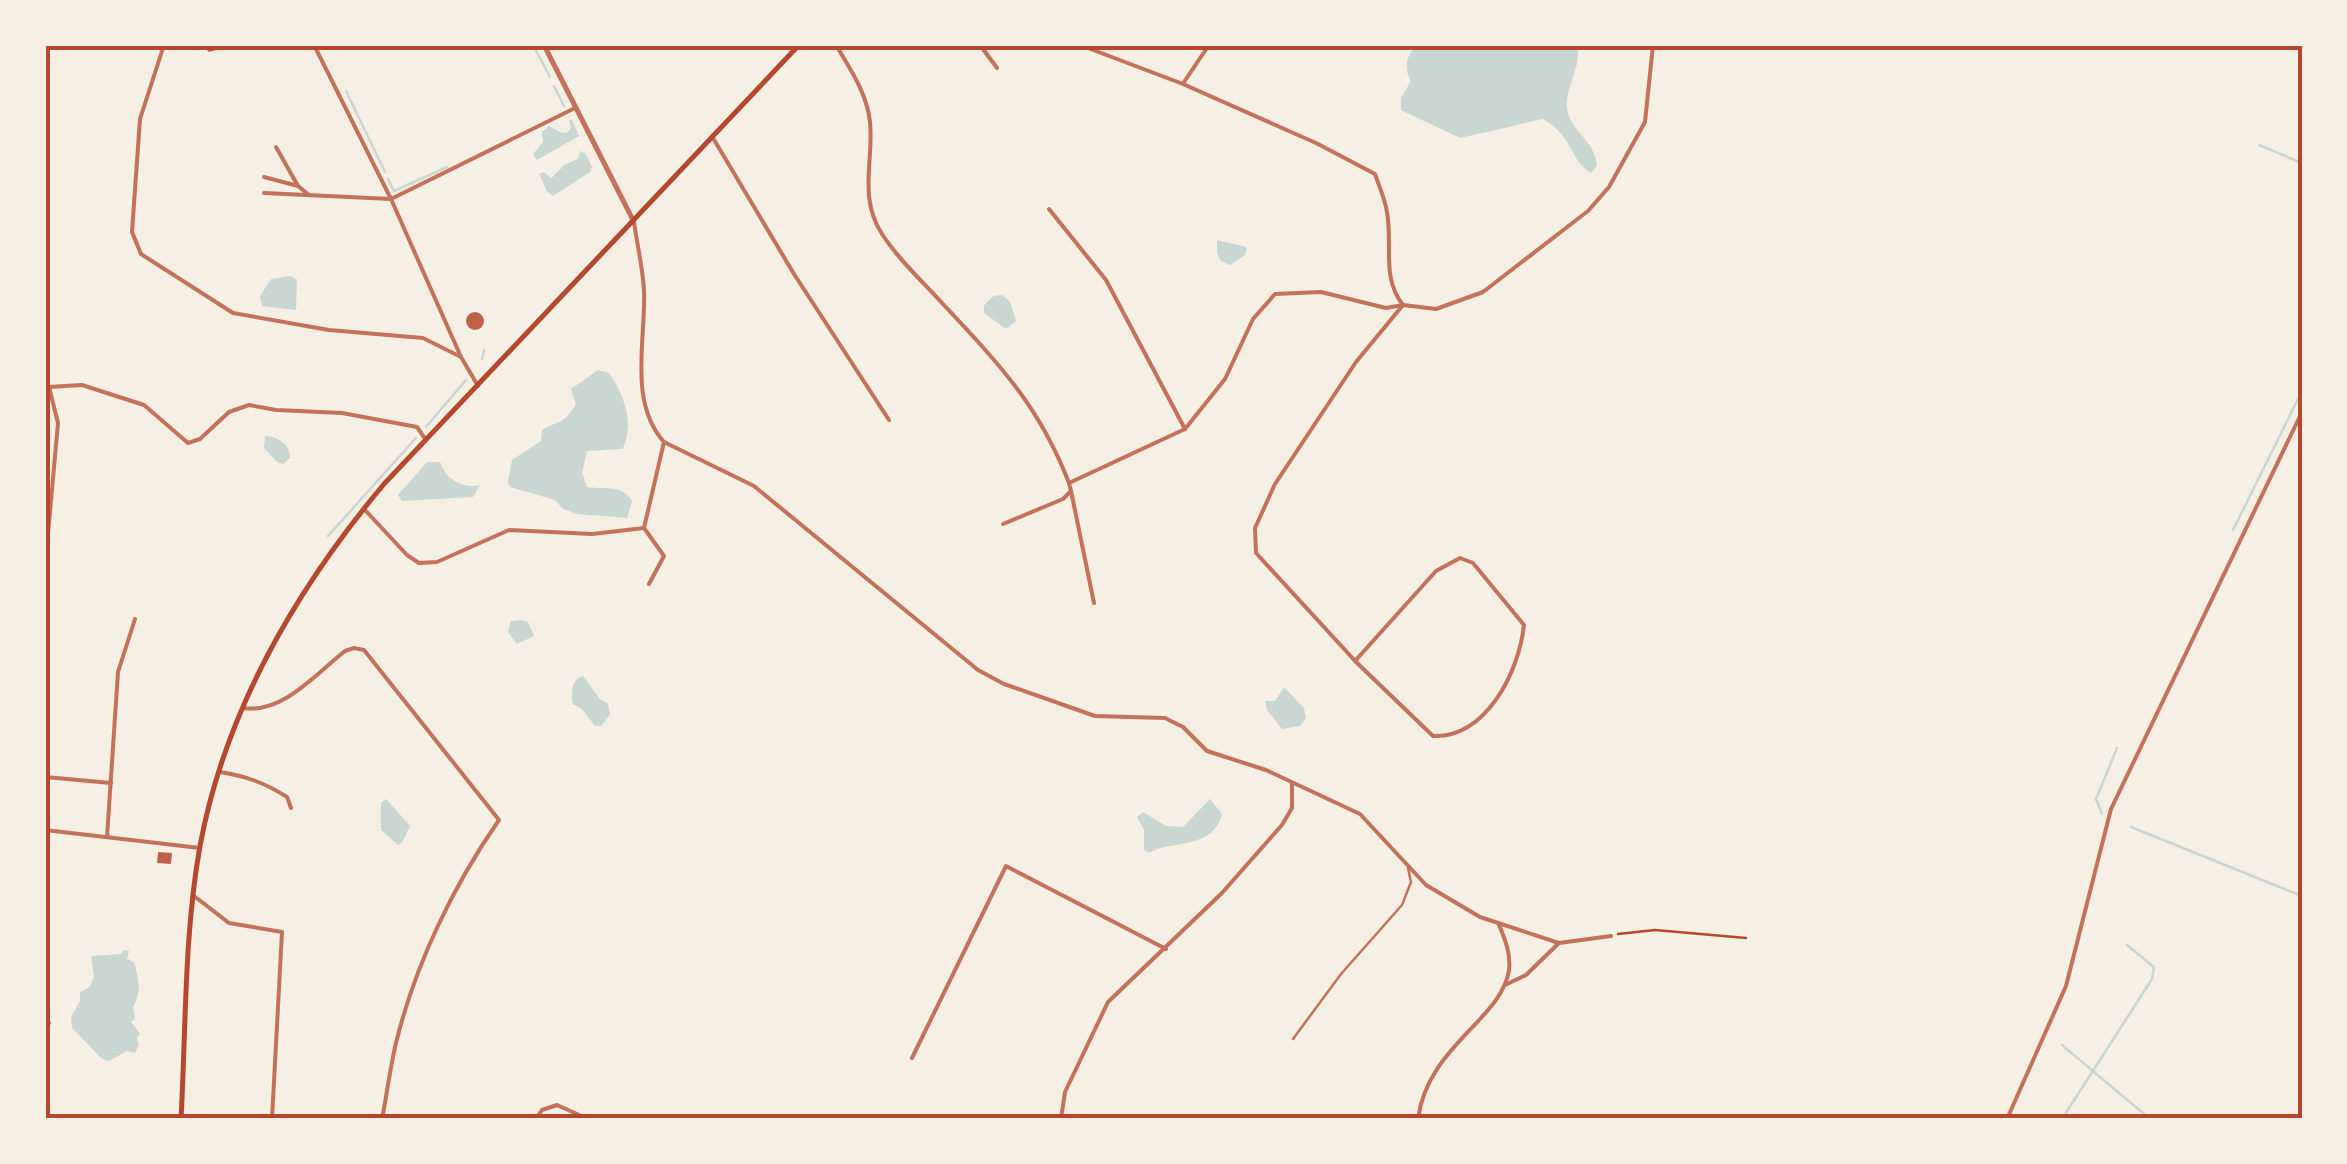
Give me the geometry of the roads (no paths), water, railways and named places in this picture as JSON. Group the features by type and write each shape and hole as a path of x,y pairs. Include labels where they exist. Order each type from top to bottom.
{"main road":[{"path":"181,1119 200,848 220,772 278,632 323,562 364,509 799,45"}],"street":[{"path":"164,45 140,119 132,232 141,254 233,313 329,330 423,338 461,357"},
{"path":"314,45 478,386"},
{"path":"544,45 634,222 645,293 642,384 655,431 664,442 754,486 992,678 1095,716 1165,718 1182,727 1207,751 1243,761 1360,814 1446,900 1499,924 1559,944 1611,936"},
{"path":"836,45 867,106 867,190 882,234 1002,367 1030,404 1054,446 1071,491 1094,603"},
{"path":"980,45 996,68"},
{"path":"1080,45 1183,84 1316,143 1374,174 1387,212 1392,292 1403,304"},
{"path":"1183,84 1209,45"},
{"path":"1068,483 1185,429 1225,380 1253,320 1275,294 1321,292 1386,308 1403,304 1436,309 1484,292 1588,211 1617,175 1645,122 1653,45"},
{"path":"264,193 391,199 575,108"},
{"path":"713,138 804,291 889,420"},
{"path":"276,147 298,186 309,195"},
{"path":"264,177 298,186"},
{"path":"1049,209 1106,280 1185,429"},
{"path":"1355,661 1436,571 1460,558 1473,563 1524,626 1522,648 1500,692 1480,719 1453,737 1433,736 1355,661 1256,553 1255,528 1283,471 1356,362 1403,304"},
{"path":"45,567 58,423 48,387 82,385 144,405 188,443 200,439 230,412 249,405 342,412 417,427 427,441"},
{"path":"2007,1119 2066,986 2111,809 2302,412"},
{"path":"648,584 664,556 644,528 664,442"},
{"path":"45,487 52,488"},
{"path":"1003,524 1063,499 1071,491"},
{"path":"364,509 419,564 436,562 509,530 592,534 644,528"},
{"path":"106,837 118,672 135,619"},
{"path":"244,708 262,711 276,705 345,651 364,650 499,820 468,869 421,966 396,1042 382,1119"},
{"path":"220,772 262,782 287,797 290,808"},
{"path":"45,776 111,783"},
{"path":"1061,1119 1065,1092 1108,1002 1222,893 1282,826 1292,808 1291,782"},
{"path":"45,830 200,848"},
{"path":"912,1058 1006,866 1166,948"},
{"path":"194,896 228,923 282,932 272,1119"},
{"path":"1499,924 1510,961 1506,984"},
{"path":"1418,1119 1432,1074 1506,984 1526,975 1559,944"},
{"path":"536,1119 542,1110 557,1105 588,1119"}],"lane":[{"path":"1293,1039 1341,974 1402,905 1411,882 1408,866"}],"waterway":[{"path":"533,45 550,77"},
{"path":"554,86 564,106"},
{"path":"346,91 385,172"},
{"path":"2259,145 2302,163"},
{"path":"388,179 394,191 447,167"},
{"path":"482,359 484,350"},
{"path":"426,427 466,380"},
{"path":"2233,530 2302,391"},
{"path":"328,536 416,438"},
{"path":"2102,814 2096,799 2117,748"},
{"path":"2131,827 2302,896"},
{"path":"2062,1119 2152,979 2154,967 2127,945"},
{"path":"2062,1045 2150,1119"}]}
